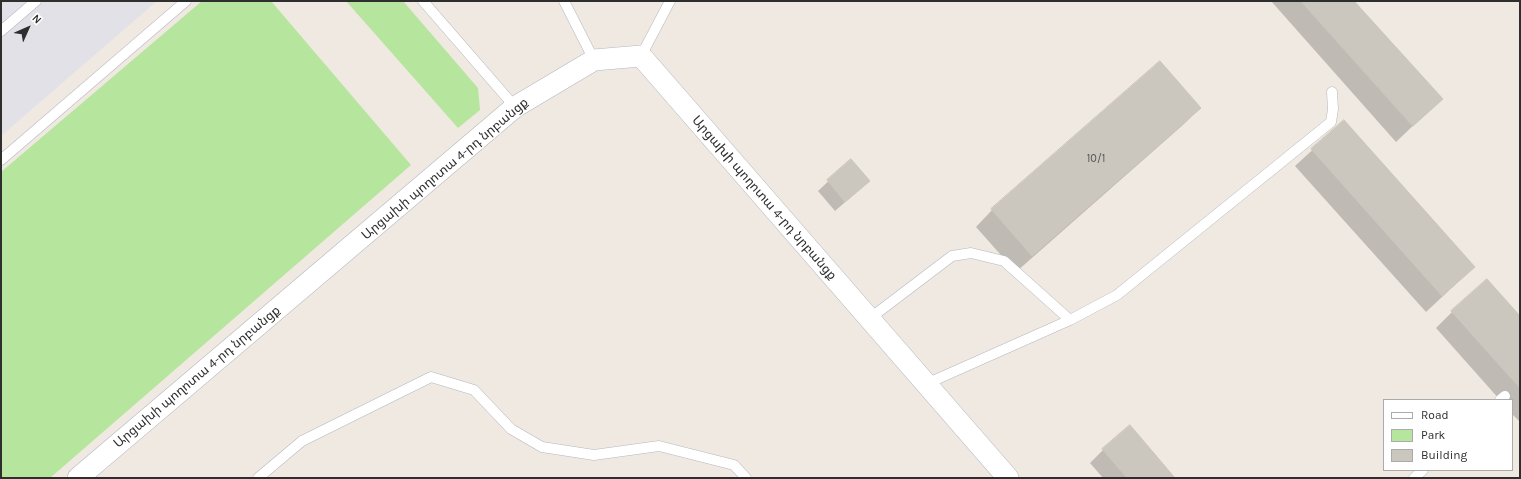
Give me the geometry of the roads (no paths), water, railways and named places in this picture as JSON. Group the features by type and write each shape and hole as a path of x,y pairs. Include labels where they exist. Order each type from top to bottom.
{"street":[{"name":"Արցախի պողոտա 4-րդ նրբանցք","path":"78,478 516,107 594,60 640,56 1008,478"}],"lane":[{"path":"1,31 36,1"},
{"path":"1,160 186,1"},
{"path":"423,1 516,107"},
{"path":"564,1 594,60"},
{"path":"640,56 670,1"},
{"path":"926,384 1070,320 1117,296 1331,122 1333,109 1332,92"},
{"path":"869,319 952,256 971,252 1004,261 1070,320"},
{"path":"258,478 302,441 431,377 474,390 511,429 542,447 594,455 659,446 734,465 746,478"},
{"path":"1414,478 1422,471"}]}
